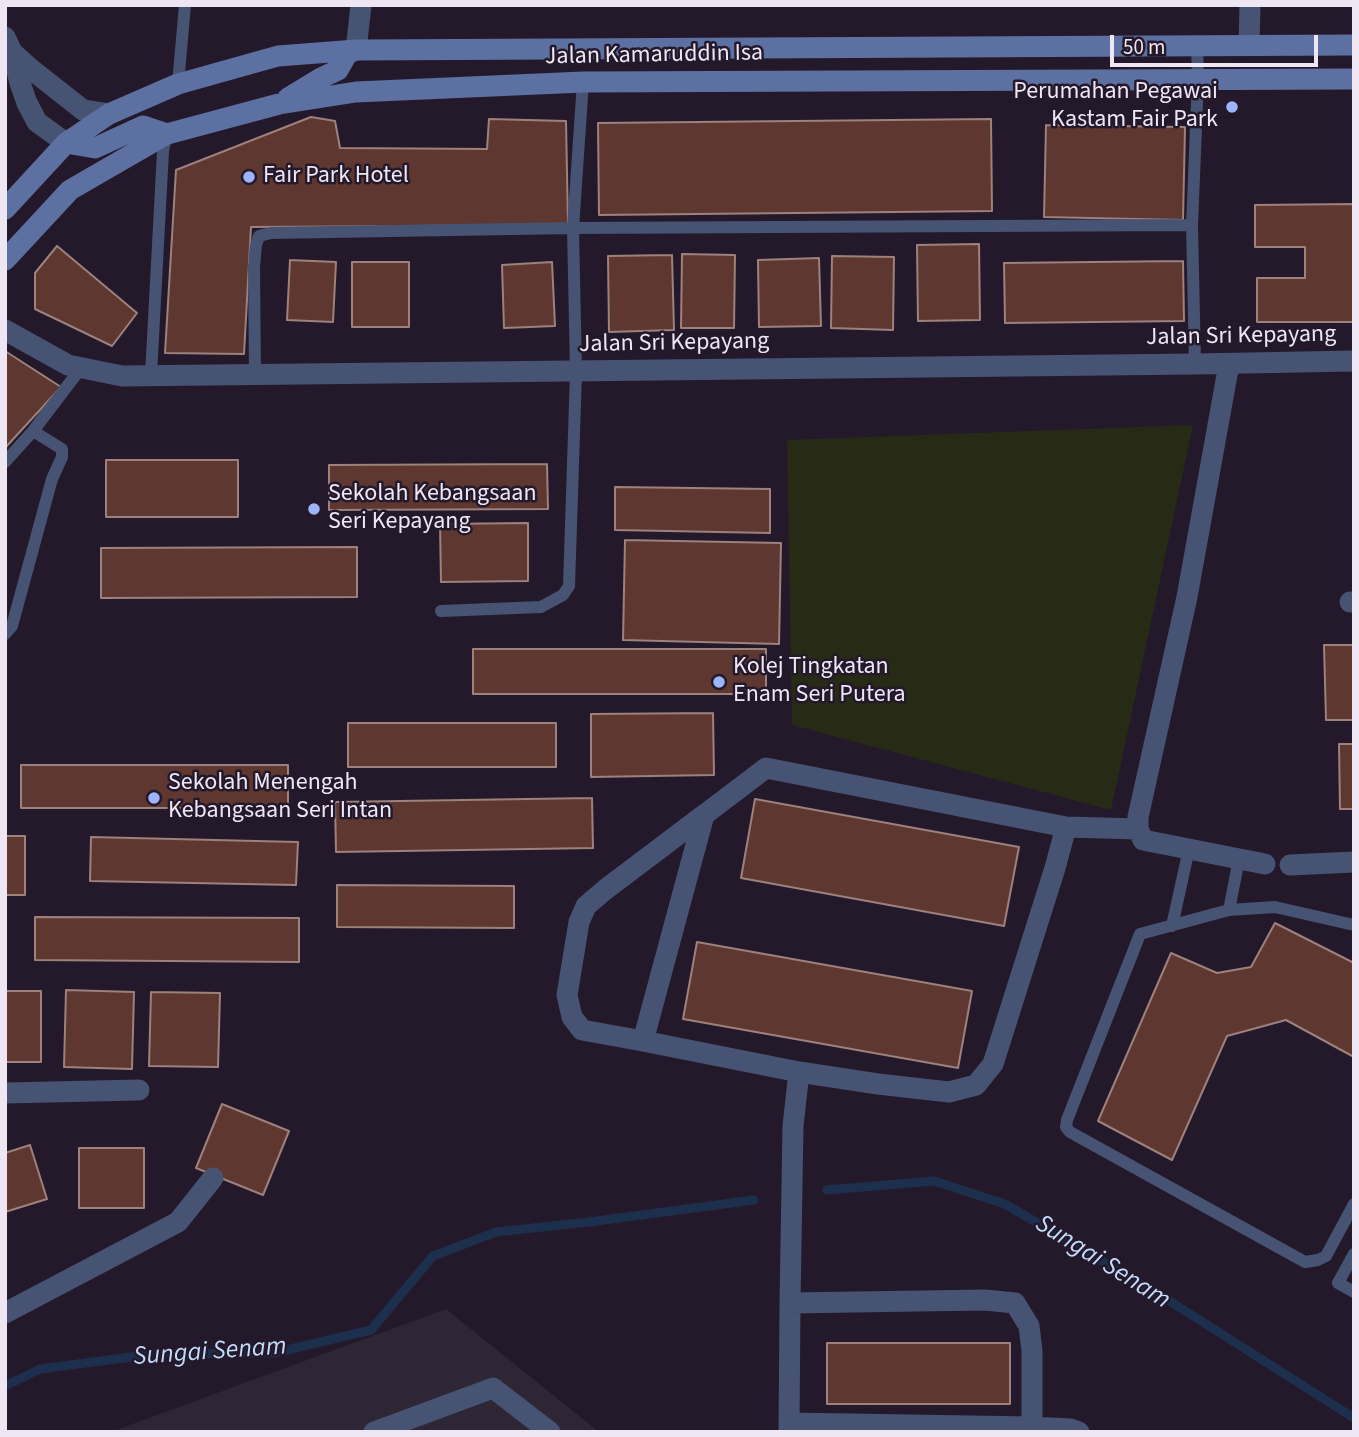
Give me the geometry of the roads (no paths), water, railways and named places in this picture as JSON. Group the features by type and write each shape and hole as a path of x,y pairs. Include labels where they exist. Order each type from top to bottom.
{"main road":[{"name":"Jalan Kamaruddin Isa","path":"5,209 66,143 109,114 178,84 278,56 356,50 1354,45"},
{"path":"279,104 338,70 347,54 356,50"},
{"name":"Jalan Kamaruddin Isa","path":"5,260 70,190 167,134 279,104 356,92 583,82 1354,79"},
{"path":"66,143 95,148 143,126 167,134"}],"street":[{"path":"356,50 360,5"},
{"path":"1249,45 1250,5"},
{"path":"9,44 31,69 83,110 109,114"},
{"path":"9,44 20,83 37,122 66,143"},
{"name":"Jalan Sri Kepayang","path":"5,330 68,365 122,376 1354,361"},
{"path":"1229,364 1187,597 1138,817 1138,829 1143,840 1265,864"},
{"path":"1066,827 993,1065 976,1085 949,1092 799,1072 582,1030 572,1017 567,995 579,922 586,906 766,768 1066,827 1138,829"},
{"path":"643,1041 704,815"},
{"path":"1290,865 1354,862"},
{"path":"799,1072 793,1126 789,1428 1071,1429 1079,1432"},
{"path":"5,1093 139,1090"},
{"path":"5,1313 178,1222 213,1178"},
{"path":"790,1303 985,1300 1015,1303 1029,1326 1031,1338 1032,1429"},
{"path":"374,1432 493,1388 550,1432"}],"lane":[{"path":"178,84 185,5"},
{"path":"1195,365 1192,225 1197,46"},
{"path":"441,611 541,607 563,595 569,586 576,372 573,228 583,82"},
{"path":"152,376 163,151 167,134"},
{"path":"255,374 256,244 259,236 271,233 573,228 1192,225"},
{"path":"5,462 33,431 81,368"},
{"path":"5,634 12,626 52,479 62,457 62,449 33,431"},
{"path":"1172,926 1189,849"},
{"path":"1229,910 1240,859"},
{"path":"1354,925 1275,907 1229,910 1140,934 1066,1120 1066,1127 1070,1132 1306,1262 1326,1256 1354,1204"},
{"path":"1354,1254 1338,1283 1354,1293"}],"waterway":[{"name":"Sungai Senam","path":"827,1190 934,1181 1005,1204 1168,1300 1354,1418"},
{"name":"Sungai Senam","path":"5,1386 40,1369 154,1354 274,1353 371,1330 433,1256 496,1232 754,1200"}],"place":[{"name":"Perumahan Pegawai Kastam Fair Park","path":"1232,107"},
{"name":"Fair Park Hotel","path":"249,177"},
{"name":"Sekolah Kebangsaan Seri Kepayang","path":"314,509"},
{"name":"Kolej Tingkatan Enam Seri Putera","path":"719,682"},
{"name":"Sekolah Menengah Kebangsaan Seri Intan","path":"154,798"}]}
